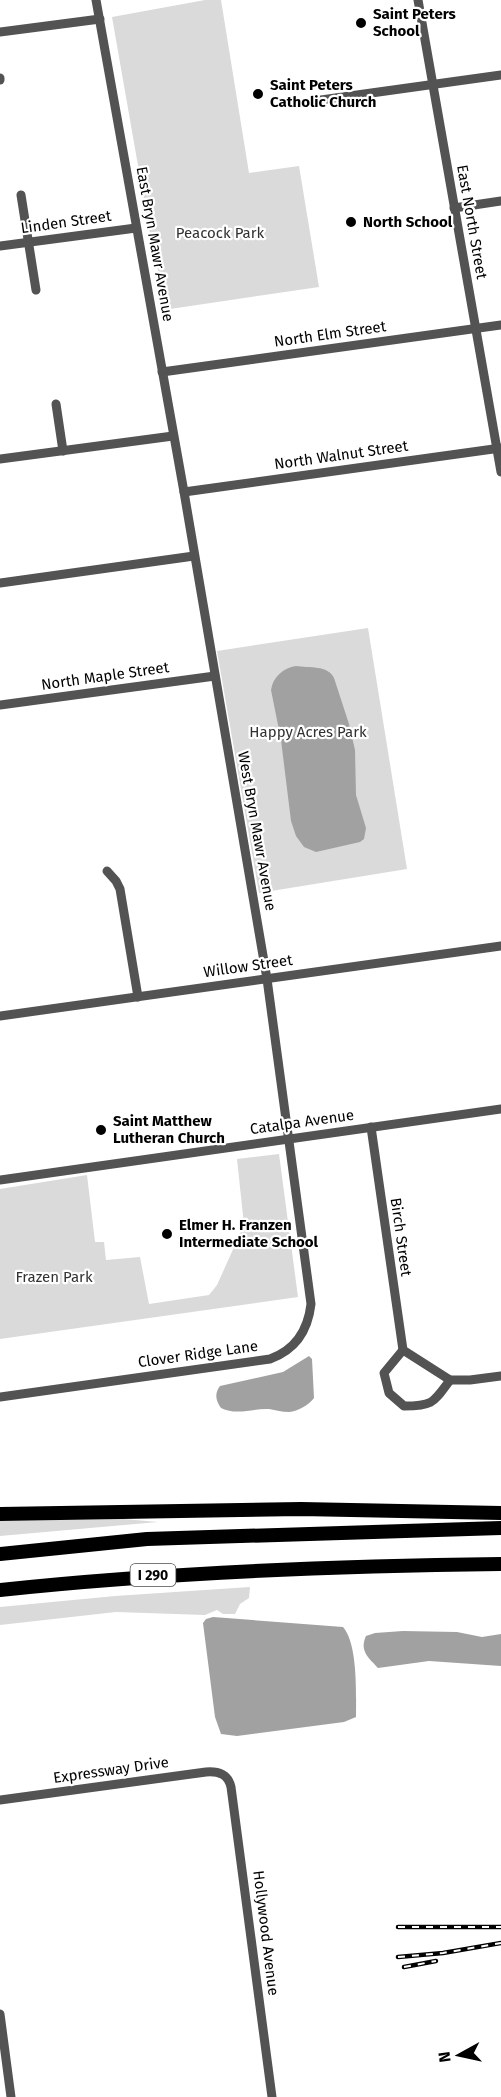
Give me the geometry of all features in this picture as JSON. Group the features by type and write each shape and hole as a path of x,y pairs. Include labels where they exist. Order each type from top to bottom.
{"highway":[{"path":"0,1505 50,1506 83,1512"},
{"path":"0,1514 312,1509 501,1513"},
{"path":"0,1554 147,1539 501,1528"},
{"name":"I 290","path":"0,1590 110,1578 217,1571 501,1564"}],"street":[{"name":"East Bryn Mawr Avenue","path":"96,0 184,492"},
{"name":"East North Street","path":"418,0 499,448 501,472"},
{"path":"0,32 100,19"},
{"path":"321,100 501,75"},
{"path":"21,195 36,290"},
{"path":"454,208 501,201"},
{"name":"Linden Street","path":"0,246 136,228"},
{"name":"North Elm Street","path":"162,372 501,325"},
{"path":"56,404 63,451"},
{"path":"0,459 173,436"},
{"name":"North Walnut Street","path":"184,492 499,448"},
{"name":"West Bryn Mawr Avenue","path":"184,492 267,979 289,1140"},
{"path":"0,583 194,556"},
{"name":"North Maple Street","path":"0,705 214,676"},
{"path":"107,871 120,889 138,997"},
{"name":"Willow Street","path":"0,1016 501,946"},
{"name":"Catalpa Avenue","path":"0,1180 501,1109"},
{"name":"Birch Street","path":"371,1127 403,1350"},
{"name":"Clover Ridge Lane","path":"0,1397 261,1360 278,1356 293,1345 307,1325 311,1304 289,1140"},
{"path":"450,1380 434,1401 424,1406 404,1406 389,1393 384,1373 403,1350 450,1380 501,1376"},
{"name":"Expressway Drive","path":"0,1800 215,1771 225,1775"},
{"name":"Hollywood Avenue","path":"225,1775 231,1787 272,2097"},
{"path":"0,2014 11,2097"}],"green space":[{"name":"Peacock Park","path":"205,0 221,0 249,173 299,166 319,287 170,309 154,257 112,17"},
{"name":"Happy Acres Park","path":"368,628 407,869 259,893 217,651"},
{"name":"Frazen Park","path":"279,1154 298,1297 0,1339 0,1189 87,1175 95,1242 104,1242 106,1260 140,1257 149,1304 209,1295 217,1285 244,1225 237,1159"},
{"path":"124,1519 158,1522 0,1536 0,1521"},
{"path":"250,1587 249,1598 240,1604 235,1614 223,1614 217,1610 205,1615 116,1612 0,1625 0,1607"}],"shaded area":[{"path":"296,666 323,669 334,678 355,750 356,795 366,828 364,839 360,842 316,852 304,847 296,836 291,821 281,740 271,690 279,674"},
{"path":"309,1356 312,1359 314,1398 303,1407 289,1412 263,1409 239,1412 221,1408 219,1405 216,1395 220,1386 283,1372"},
{"path":"213,1617 343,1627 348,1635 354,1657 356,1717 344,1722 237,1736 221,1734 215,1717 203,1623 206,1619"},
{"path":"403,1631 457,1632 482,1637 501,1634 501,1666 429,1661 378,1668 364,1650 366,1636"}],"railway":[{"path":"398,1927 501,1927"},
{"path":"398,1957 443,1953 501,1943"},
{"path":"404,1967 436,1961"}],"place":[{"name":"Saint Peters School","path":"361,23"},
{"name":"Saint Peters Catholic Church","path":"258,94"},
{"name":"North School","path":"351,222"},
{"name":"Saint Matthew Lutheran Church","path":"101,1130"},
{"name":"Elmer H. Franzen Intermediate School","path":"167,1234"}]}
